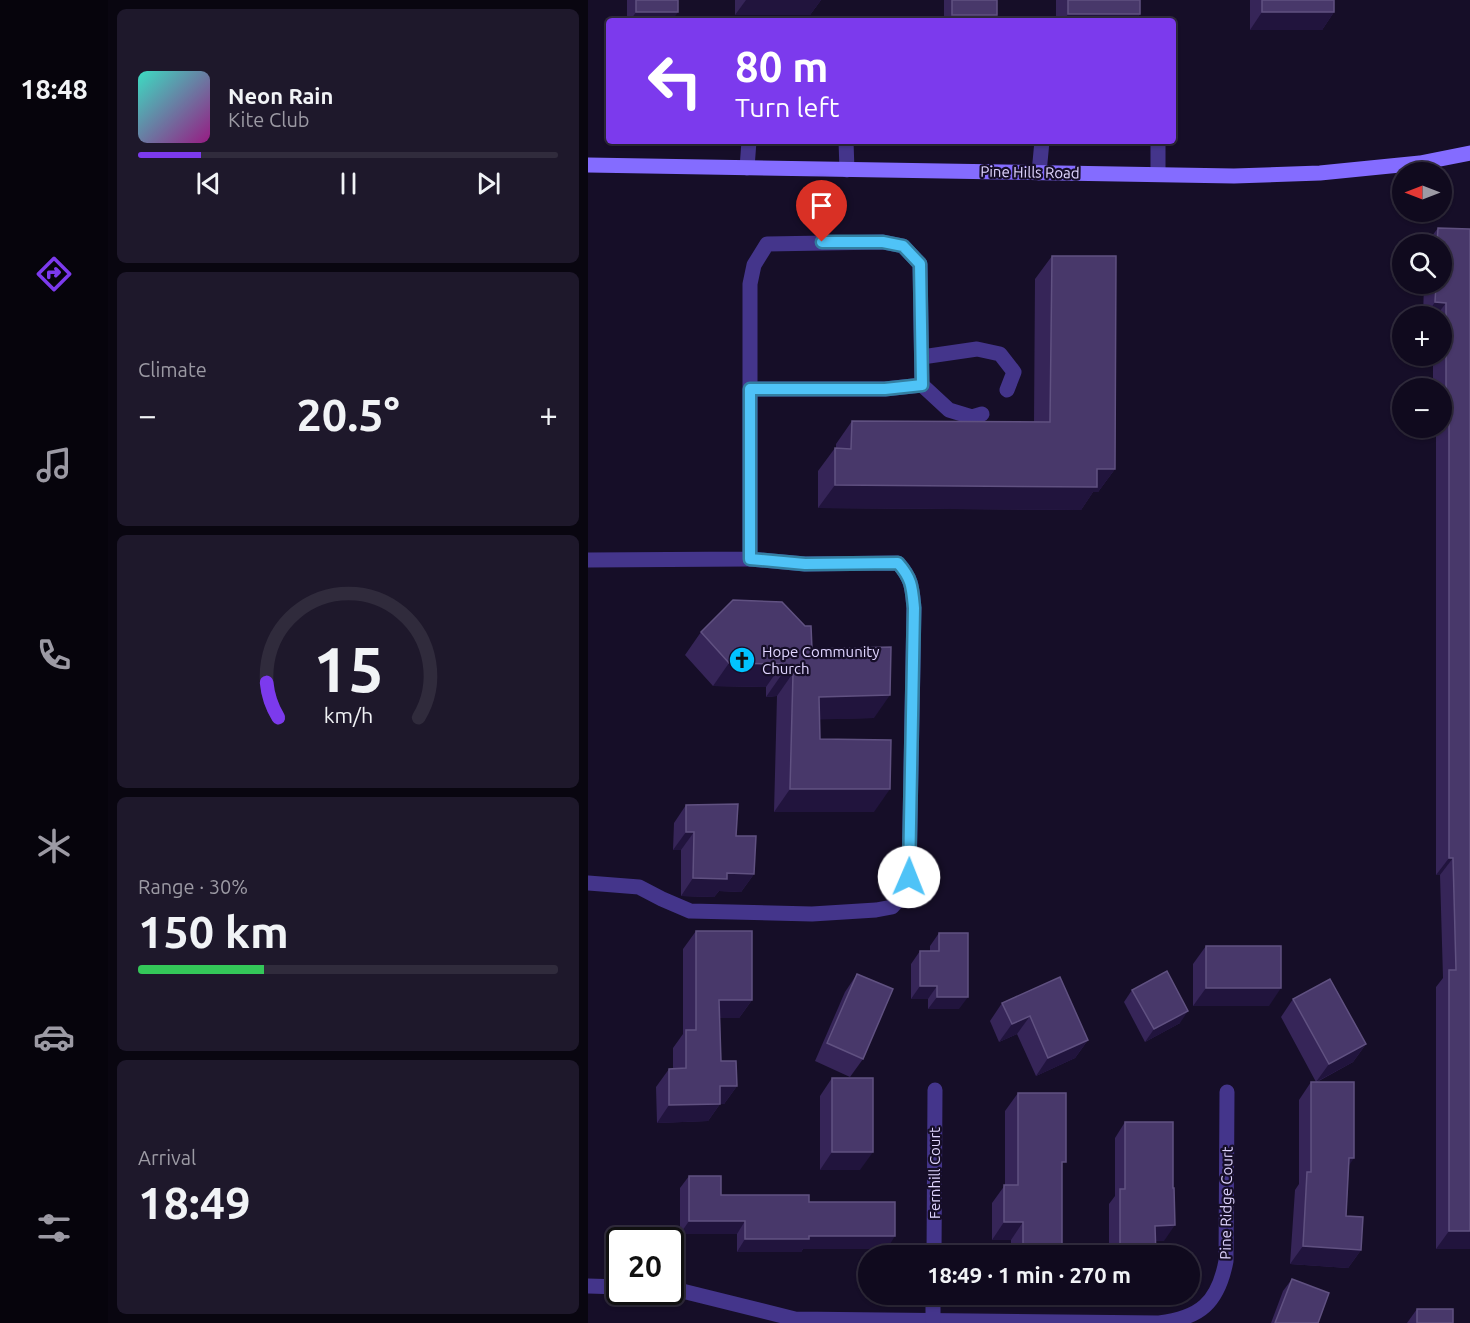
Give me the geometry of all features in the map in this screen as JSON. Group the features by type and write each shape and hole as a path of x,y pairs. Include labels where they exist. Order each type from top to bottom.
{"main road":[{"name":"Pine Hills Road","path":"588,165 1234,176 1320,173 1420,163 1470,153"}],"street":[{"path":"747,168 749,144"},
{"path":"846,144 847,170"},
{"path":"1039,172 1042,144"},
{"path":"1158,144 1158,174"},
{"path":"750,559 750,284 754,265 767,244 883,242 903,246 920,264 922,385 949,410 972,417 982,414"},
{"path":"922,357 978,350 1000,354 1014,372 1007,390"},
{"path":"750,389 885,389 922,385"},
{"path":"588,560 750,559 805,564 898,563 911,582 914,608 909,877 902,896 892,907 812,914 690,911 639,887 588,883"},
{"name":"Fernhill Court","path":"934,1245 935,1090"},
{"name":"Pine Ridge Court","path":"684,1291 795,1319 1158,1323 1175,1321 1192,1315 1205,1307 1216,1293 1223,1277 1226,1261 1227,1092"},
{"path":"588,1286 606,1287"},
{"path":"933,1305 933,1320"}],"building":[{"path":"636,0 678,0 678,12 636,12"},
{"path":"952,0 997,0 997,15 952,15"},
{"path":"1068,0 1140,0 1140,14 1068,14"},
{"path":"1262,0 1334,0 1334,12 1262,12"},
{"path":"1438,228 1470,229 1470,1231 1449,1231 1449,970 1456,970 1453,858 1449,858 1449,438 1452,438 1452,378 1446,378 1446,366 1452,366 1452,306 1435,302 1435,294 1452,294 1452,234 1438,234"},
{"path":"1052,256 1116,256 1115,469 1097,469 1097,487 835,485 835,448 851,449 852,421 1050,422"},
{"path":"733,600 782,602 805,626 811,626 812,649 891,647 890,695 819,697 820,739 891,740 890,789 790,789 793,673 782,674 782,664 729,663 701,632"},
{"path":"738,804 736,836 756,836 754,874 727,873 727,879 693,878 694,832 686,832 686,805"},
{"path":"696,931 752,931 752,1000 719,1000 721,1061 736,1061 737,1086 720,1086 720,1104 669,1105 669,1069 686,1068 686,1030 696,1030"},
{"path":"939,933 968,933 968,997 937,997 937,986 920,986 920,951 939,951"},
{"path":"1206,946 1281,946 1281,988 1206,988"},
{"path":"1167,971 1188,1011 1154,1029 1132,990"},
{"path":"857,974 893,989 863,1059 827,1043"},
{"path":"1060,977 1088,1040 1048,1058 1030,1016 1012,1024 1002,1003"},
{"path":"1330,979 1366,1044 1329,1064 1293,999"},
{"path":"832,1078 873,1078 873,1152 832,1152"},
{"path":"1311,1082 1354,1082 1354,1158 1349,1158 1346,1216 1363,1217 1361,1250 1303,1246 1307,1172 1311,1172"},
{"path":"1018,1093 1066,1093 1066,1162 1062,1162 1062,1245 1023,1245 1023,1222 1004,1222 1004,1185 1018,1185"},
{"path":"1125,1122 1173,1122 1175,1225 1155,1226 1156,1245 1120,1245 1120,1189 1125,1189"},
{"path":"689,1176 721,1176 721,1195 809,1195 809,1202 895,1202 895,1236 745,1239 745,1221 689,1221"},
{"path":"1292,1279 1329,1293 1318,1323 1275,1323"},
{"path":"1417,1309 1453,1309 1453,1323 1417,1323"}],"place":[{"name":"Hope Community Church","path":"742,660"}],"route":[{"path":"822,242 883,242 903,246 920,264 922,385 885,389 750,389 750,559 805,564 898,563 911,582 914,608 909,877"}]}
